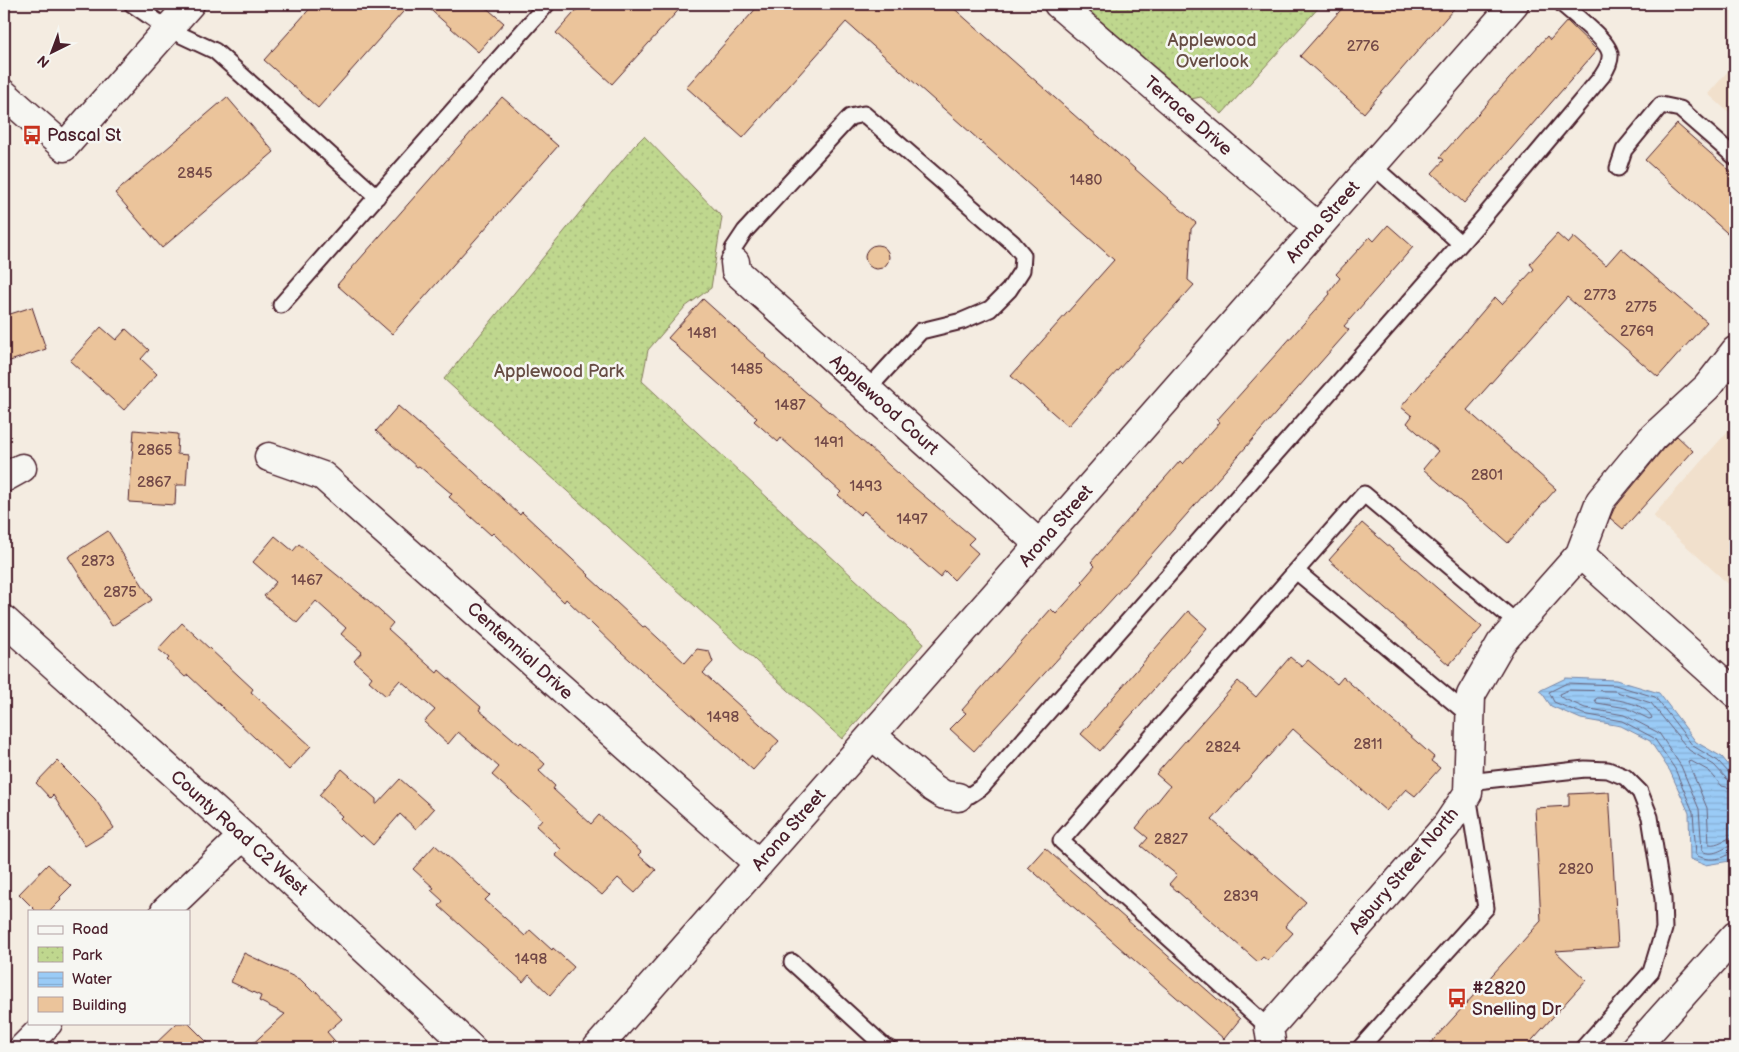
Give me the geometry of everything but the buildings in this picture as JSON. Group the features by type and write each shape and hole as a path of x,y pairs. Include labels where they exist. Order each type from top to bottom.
{"street":[{"path":"4,94 64,147 190,4"},
{"name":"Terrace Drive","path":"1058,4 1318,228"},
{"name":"Arona Street","path":"597,1048 1514,4"},
{"name":"Applewood Court","path":"735,262 736,271 1040,545"},
{"path":"1468,788 1471,695 1501,643 1580,554 1600,501 1652,438 1707,387 1735,351"},
{"name":"Centennial Drive","path":"269,457 323,476 759,864"},
{"path":"1580,554 1735,693"},
{"name":"County Road C2 West","path":"4,620 243,836 471,1048"},
{"path":"872,735 933,788 944,795 958,798"},
{"name":"Asbury Street North","path":"1270,1038 1446,826 1468,788"},
{"path":"166,910 243,836"},
{"path":"1635,1048 1735,936"},
{"path":"22,1048 47,1024"}],"lane":[{"path":"132,4 168,29 215,51 377,197"},
{"path":"282,305 548,4"},
{"path":"958,798 970,795 982,787 1477,225 1602,76 1608,66 1610,54 1606,43 1562,4"},
{"path":"1618,168 1624,150 1661,105 1680,109 1735,158"},
{"path":"735,262 733,248 745,231 850,117 864,114 1013,243 1023,255 1022,270 1009,290 990,309 962,322 921,331 868,390"},
{"path":"1373,166 1460,243"},
{"path":"1270,1038 1061,842 1364,494 1518,624"},
{"path":"1296,571 1471,717"},
{"path":"1360,1048 1486,908 1468,788 1585,769 1608,770 1625,777 1640,792 1650,817 1663,900 1664,929 1651,972 1583,1048"},
{"path":"792,962 888,1048"}],"shaded area":[{"path":"1735,63 1735,118 1708,94"},
{"path":"1735,423 1735,590 1653,516"}],"green space":[{"name":"Applewood Overlook","path":"1078,4 1322,4 1222,114 1201,97 1191,99 1183,96"},
{"name":"Applewood Park","path":"644,136 722,217 711,288 685,307 648,350 642,381 924,643 842,739 444,379"}],"water":[{"path":"1566,678 1616,680 1659,693 1696,742 1722,757 1735,773 1735,854 1730,861 1705,865 1690,859 1689,813 1670,771 1650,741 1621,726 1581,719 1551,706 1539,691"}],"place":[{"name":"Pascal St","path":"32,135"},
{"name":"#2820 Snelling Dr","path":"1457,998"}]}
